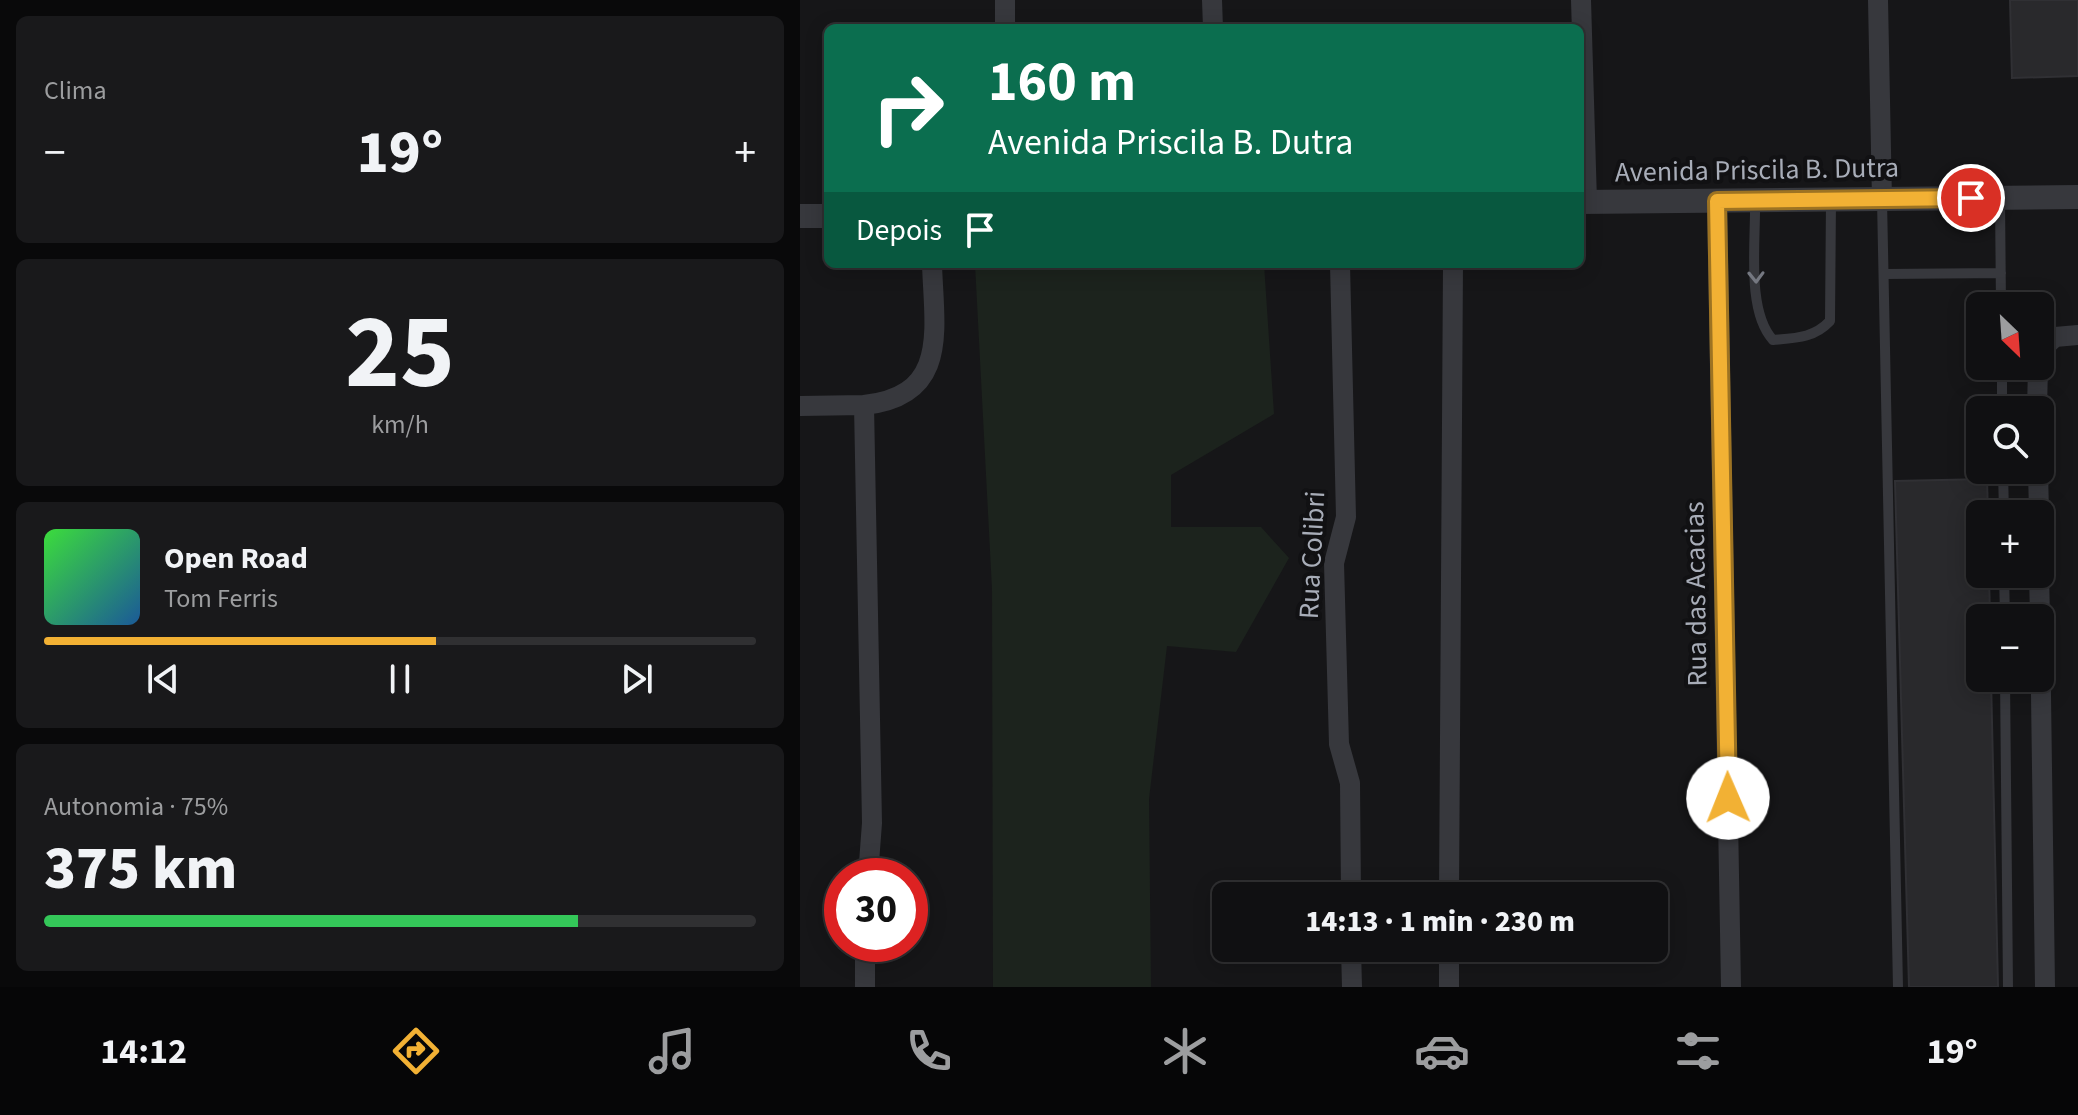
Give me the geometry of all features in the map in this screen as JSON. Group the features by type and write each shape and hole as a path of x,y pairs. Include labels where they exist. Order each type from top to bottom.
{"street":[{"path":"1005,0 1005,24"},
{"path":"1212,0 1213,24"},
{"path":"1581,0 1581,24"},
{"path":"1878,0 1882,200"},
{"name":"Avenida Priscila B. Dutra","path":"1584,202 2078,197"},
{"name":"Rua das Acacias","path":"1717,201 1731,987"},
{"path":"800,216 824,216"},
{"path":"800,406 885,403 919,383 929,367 934,348 932,268"},
{"name":"Rua Colibri","path":"1340,268 1346,517 1334,563 1339,744 1350,783 1351,882"},
{"path":"1449,882 1453,268"},
{"path":"2054,338 2078,335"},
{"path":"864,405 872,792 869,858"},
{"path":"2041,692 2045,987"},
{"path":"865,962 865,987"},
{"path":"1351,962 1352,987"},
{"path":"1449,962 1449,987"}],"lane":[{"path":"2000,198 2001,292"},
{"path":"1755,199 1757,310 1764,330 1773,340 1807,336 1820,331 1830,321 1831,200"},
{"path":"1882,200 1898,987"},
{"path":"1885,274 2001,273"},
{"path":"2005,692 2008,987"}],"shaded area":[{"path":"975,268 1264,268 1274,414 1171,475 1171,527 1261,527 1289,558 1236,652 1167,646 1149,799 1151,987 993,987 992,589"}],"building":[{"path":"2010,0 2078,0 2078,76 2012,78"},
{"path":"1966,479 1966,484 1987,484 1988,500 1966,500 1966,588 1989,588 1990,604 1966,604 1966,692 1991,692 1998,987 1909,987 1895,481"}],"route":[{"path":"1728,798 1717,201 1971,198"}]}
